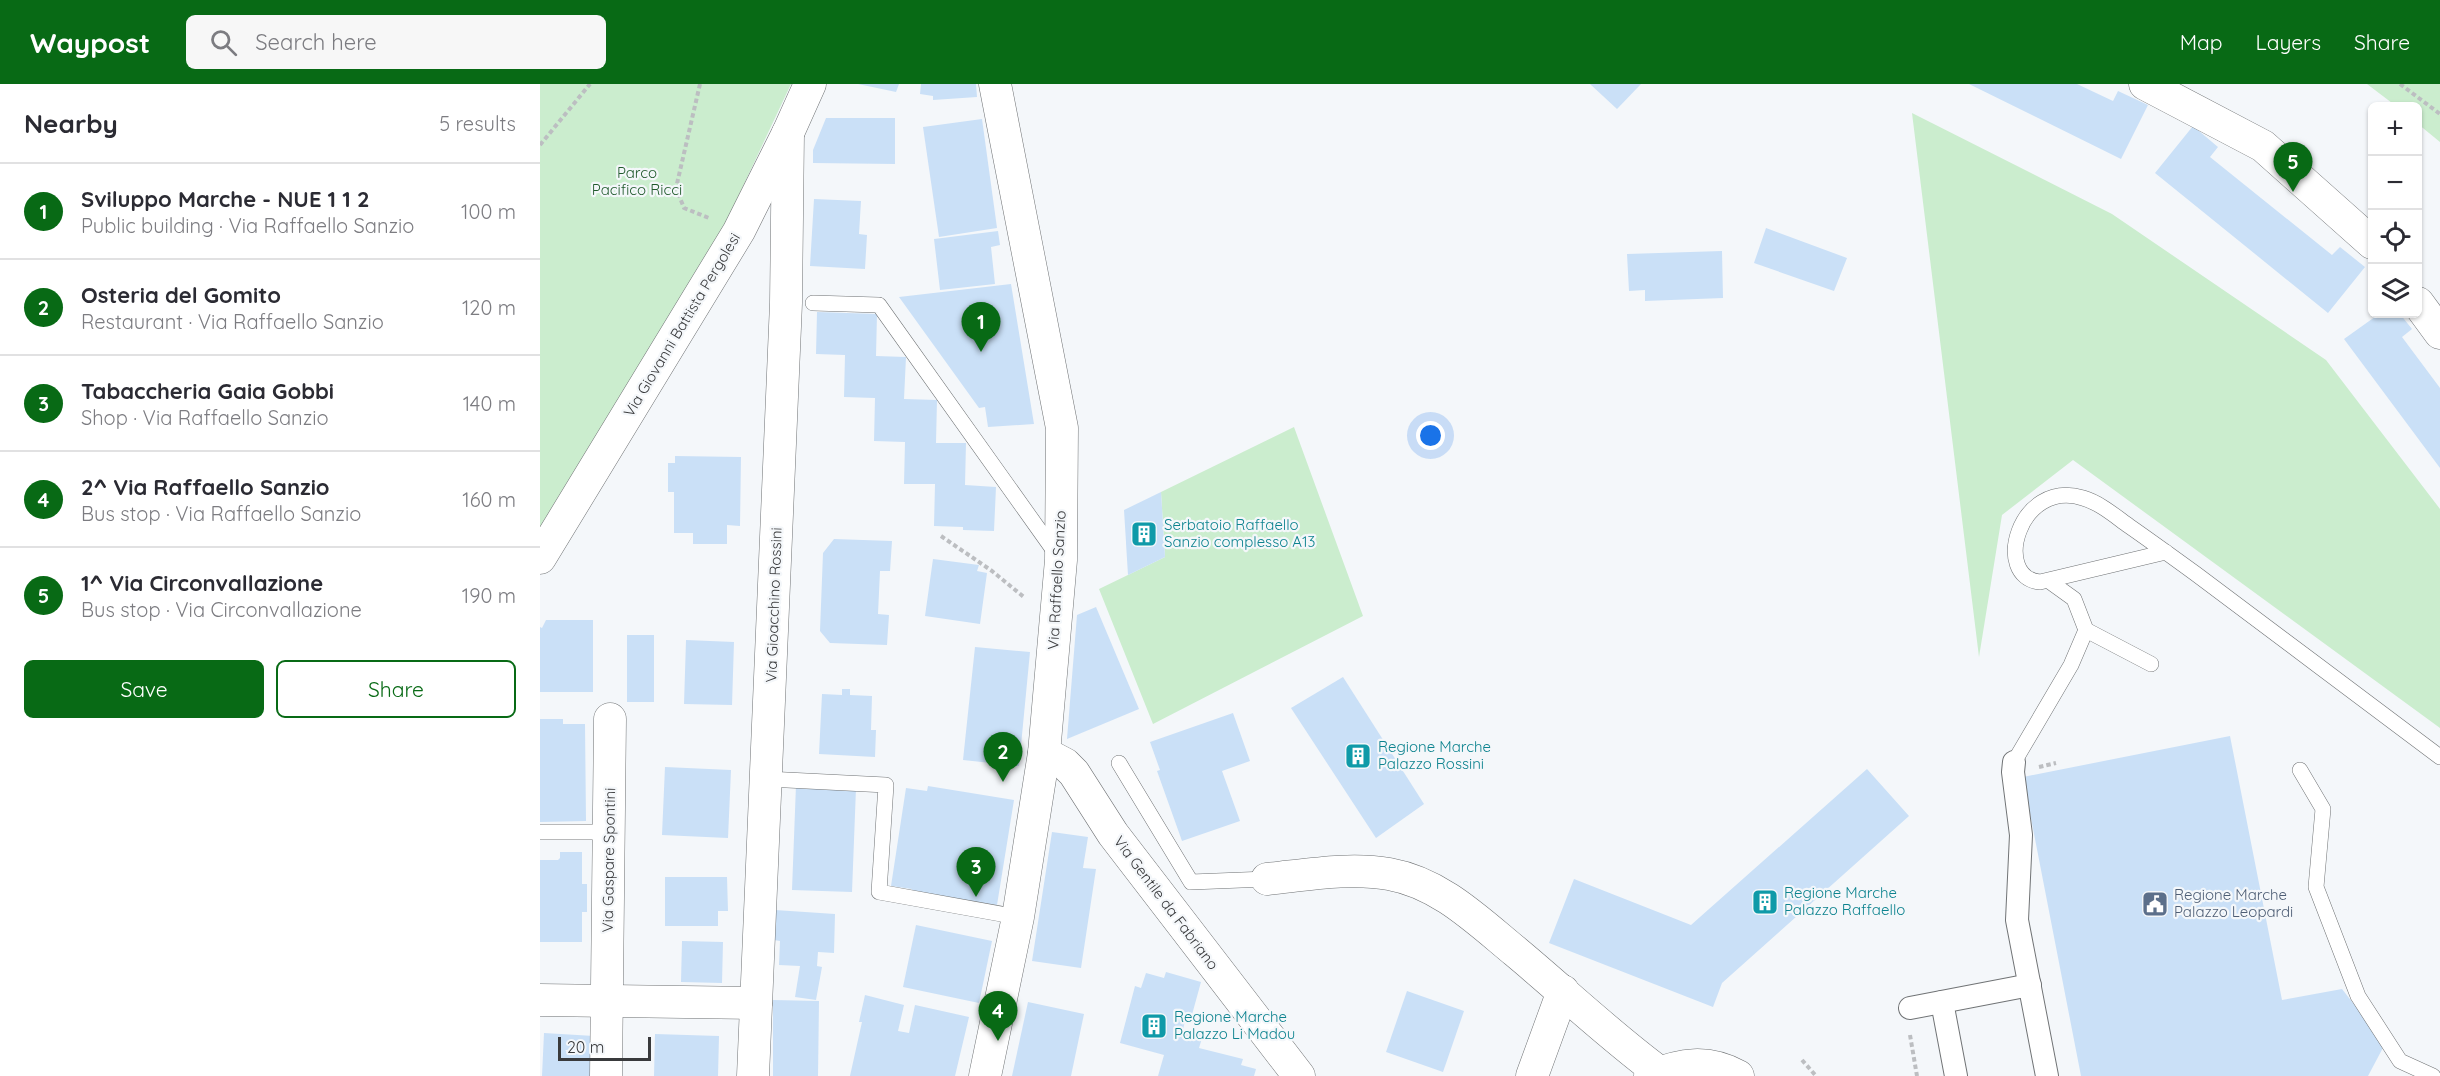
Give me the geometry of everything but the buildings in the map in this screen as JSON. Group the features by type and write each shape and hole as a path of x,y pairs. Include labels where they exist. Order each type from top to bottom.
{"street":[{"name":"Via Giovanni Battista Pergolesi","path":"540,558 739,231 810,84"},
{"name":"Via Raffaello Sanzio","path":"985,1076 1018,917 1044,753 1061,560 1062,428 995,84"},
{"path":"2145,84 2263,146 2368,239"},
{"name":"Via Gioacchino Rossini","path":"753,1076 786,303 788,133"},
{"path":"2422,308 2440,333"},
{"name":"Via Gaspare Spontini","path":"606,1076 610,718"},
{"name":"Via Gentile da Fabriano","path":"1044,753 1065,764 1074,773 1113,834 1288,1070"},
{"path":"2014,762 2013,772 2021,835 2018,920 2047,1076"},
{"path":"1267,879 1370,872 1408,878 1442,894 1462,908 1563,991 1654,1074 1679,1066 1706,1064 1738,1076"},
{"path":"1909,1017 1942,1002 2030,985"},
{"path":"1532,1076 1563,991"},
{"path":"540,1000 756,1003"},
{"path":"1942,1002 1956,1076"}],"lane":[{"path":"813,303 879,305 1061,560"},
{"path":"2166,552 2049,581 2034,582 2022,572 2016,554 2016,542 2019,530 2035,506 2052,497 2073,495 2085,498 2114,515 2166,552 2440,757"},
{"path":"2049,581 2074,599 2086,630 2151,664"},
{"path":"2014,762 2071,665 2086,630"},
{"path":"1119,763 1191,882 1267,879"},
{"path":"2300,770 2323,809 2316,887 2358,996 2400,1061 2433,1076"},
{"path":"767,779 886,785 879,892 1018,917"},
{"path":"540,832 610,832"}],"path":[{"path":"540,145 590,84"},
{"path":"700,84 676,188 684,208 739,231"},
{"path":"2400,84 2440,114"},
{"path":"941,536 992,571 1056,623"},
{"path":"1909,1017 1917,1076"},
{"path":"1802,1060 1816,1076"}],"green space":[{"name":"Parco Pacifico Ricci","path":"540,84 791,84 722,231 540,527"},
{"path":"2367,84 2440,84 2440,142 2422,127 2422,102 2391,102"},
{"path":"1912,113 2112,214 2326,360 2440,509 2440,728 2073,460 2002,515 1979,657"},
{"path":"1294,427 1363,616 1153,724 1099,589 1165,557 1161,492"}],"place":[{"name":"1^ Via Circonvallazione","path":"2293,192"},
{"name":"Sviluppo Marche - NUE 1 1 2","path":"981,352"},
{"name":"Serbatoio Raffaello Sanzio complesso A13","path":"1144,534"},
{"name":"Regione Marche Palazzo Rossini","path":"1358,756"},
{"name":"Osteria del Gomito","path":"1003,782"},
{"name":"Tabaccheria Gaia Gobbi","path":"976,897"},
{"name":"Regione Marche Palazzo Raffaello","path":"1765,902"},
{"name":"Regione Marche Palazzo Leopardi","path":"2155,904"},
{"name":"Regione Marche Palazzo Li Madou","path":"1154,1026"},
{"name":"2^ Via Raffaello Sanzio","path":"998,1041"}]}
